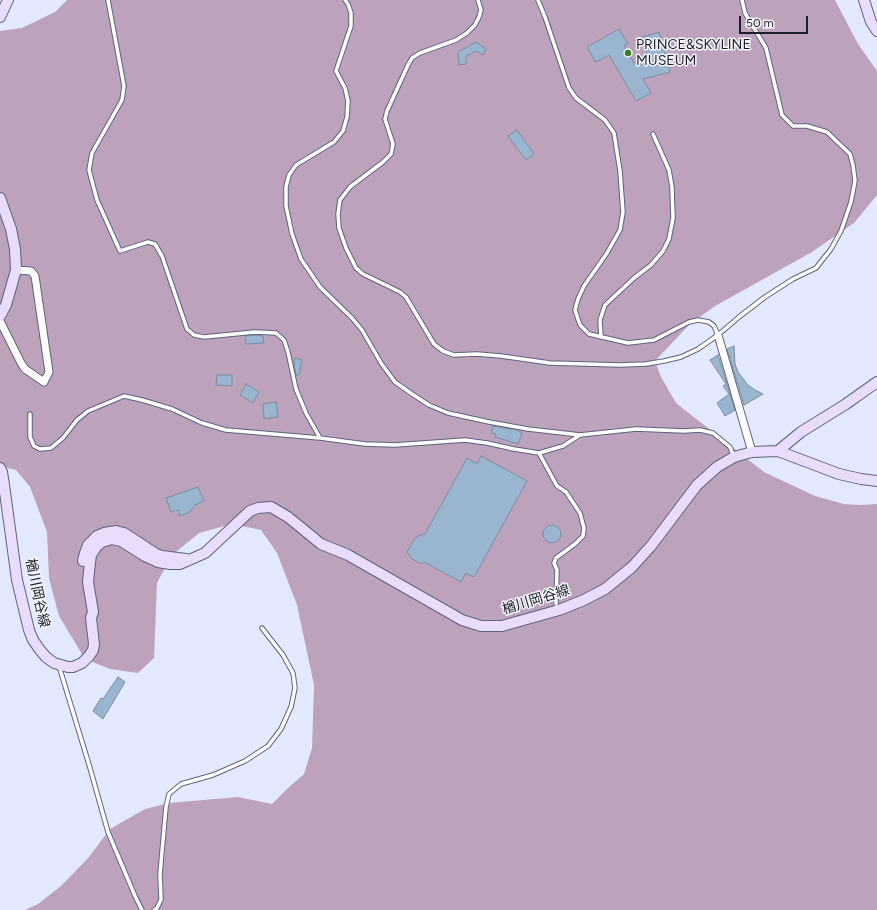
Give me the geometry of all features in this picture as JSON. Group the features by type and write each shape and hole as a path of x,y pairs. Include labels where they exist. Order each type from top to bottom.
{"main road":[{"path":"0,17 8,0"},
{"path":"864,0 871,22 877,31"},
{"path":"0,198 11,229 15,249 15,273 6,305 0,316"},
{"path":"778,451 801,432 846,404 877,382"},
{"name":"楢川岡谷線","path":"0,468 4,485 17,580 29,630 33,640 46,657 59,665 68,667 76,666 86,661 90,656 94,644 91,618 87,614 82,582 83,562 88,545 97,536 110,532 116,531 124,533 156,554 188,559 196,557 209,550 250,511 258,508 271,507 288,517 321,544 348,555 462,620 481,626 502,626 559,610 584,600 605,588 632,567 651,546 697,485 717,467 734,457 752,452 778,451 838,474 861,480 877,481"}],"street":[{"path":"0,321 25,369 44,382 48,372 35,276 31,271 15,273"},
{"path":"718,335 752,452"}],"lane":[{"path":"108,0 124,86 122,100 92,153 89,170 97,200 120,251 148,242 155,244 162,256 187,329 194,335 204,337 256,332 276,333 284,340 296,389 306,413 320,438"},
{"path":"345,0 352,13 351,26 336,71 345,88 348,101 347,117 343,131 334,142 296,165 289,175 286,187 286,206 290,227 300,259 320,287 352,318 362,330 381,363 395,382 429,405 448,413 528,430 580,435 636,429 684,431 700,430 713,433 730,447 734,457"},
{"path":"478,0 481,10 479,17 475,25 466,33 456,40 420,53 412,58 387,111 385,119 393,144 390,154 383,162 350,187 340,200 338,214 339,228 346,248 356,268 363,274 400,292 406,297 434,344 443,351 454,355 477,354 550,363 620,365 646,364 681,357 698,349 718,335 739,316 765,296 816,268 831,249 841,231 851,202 855,181 850,154 827,132 807,126 793,126 782,115 766,48 744,13 742,0"},
{"path":"538,0 546,17 569,88 576,98 605,120 614,133 620,172 623,212 620,230 607,253 584,286 578,298 575,310 580,325 590,334 628,343 654,340 689,322 698,320 709,322 714,326 718,335"},
{"path":"601,337 600,320 605,306 634,278 651,265 663,251 669,239 673,218 672,187 669,170 653,134"},
{"path":"30,414 30,437 34,446 40,449 50,448 63,438 77,420 88,411 124,396 172,409 202,423 226,430 320,438 365,444 395,445 465,440 539,453 563,446 580,435"},
{"path":"539,453 557,486 566,492 580,513 584,528 583,536 556,558 554,563 557,570 556,604"},
{"path":"154,910 161,900 160,874 166,807 169,794 181,784 213,775 245,761 268,746 281,729 291,706 295,688 293,673 284,654 262,628"},
{"path":"59,665 108,832 142,910"}],"shaded area":[{"path":"67,0 835,0 858,44 877,71 877,195 854,223 812,252 715,306 690,324 655,361 661,377 676,403 764,472 815,496 844,504 877,504 877,910 25,910 38,904 61,886 89,857 110,829 145,809 169,803 238,797 272,804 304,774 312,748 314,685 297,605 277,553 261,530 232,524 199,533 171,556 157,583 154,658 138,673 110,669 85,659 59,616 49,578 47,532 30,487 16,470 0,466 0,31 22,28 55,12"}],"building":[{"path":"619,29 628,44 624,46 634,63 648,59 643,37 659,32 670,72 643,79 651,93 636,101 609,55 596,62 587,47"},
{"path":"476,42 486,49 483,55 476,51 466,56 466,64 459,65 458,52"},
{"path":"517,130 534,154 526,160 508,136"},
{"path":"245,336 263,336 264,343 246,344"},
{"path":"734,346 735,364 738,372 748,385 763,394 744,405 727,349"},
{"path":"718,355 735,410 725,416 717,403 729,394 723,386 726,384 710,360"},
{"path":"295,358 302,360 299,375 296,375 294,363"},
{"path":"217,375 232,375 232,386 216,385"},
{"path":"246,384 259,392 253,403 240,395"},
{"path":"276,402 278,417 264,419 263,404"},
{"path":"493,426 517,430 522,433 518,444 495,437 496,434 491,433"},
{"path":"481,456 527,481 474,577 466,573 461,582 424,562 422,564 412,559 407,552 418,536 425,534 467,458 477,464"},
{"path":"198,487 204,501 195,505 190,512 180,516 178,510 171,512 166,498"},
{"path":"552,525 556,526 560,530 560,538 556,542 552,543 548,542 544,538 543,534 544,530 548,526"},
{"path":"118,677 125,682 103,719 93,711 101,698 103,699"}],"place":[{"name":"PRINCE&SKYLINE MUSEUM","path":"628,53"}]}
